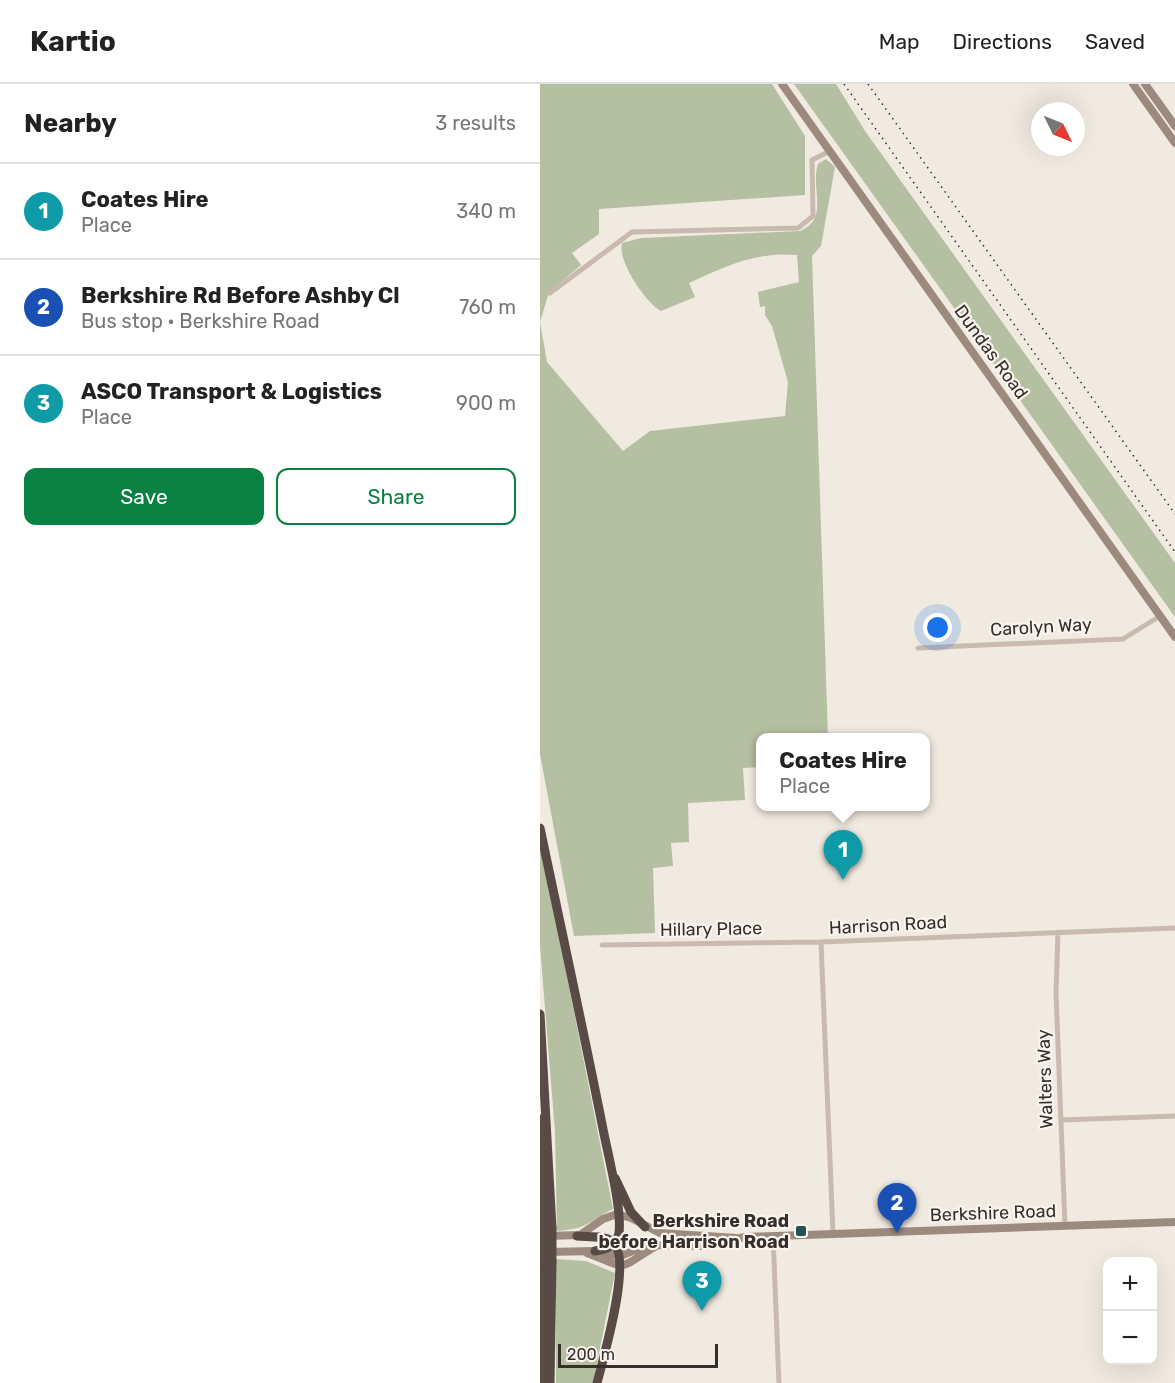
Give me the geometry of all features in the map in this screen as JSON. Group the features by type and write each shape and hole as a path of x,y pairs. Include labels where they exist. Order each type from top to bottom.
{"highway":[{"path":"540,828 610,1168 617,1214 618,1234 614,1243 595,1251"},
{"path":"540,1014 545,1231"},
{"path":"540,1119 548,1262 550,1383"},
{"path":"610,1168 631,1212 645,1227"},
{"path":"577,1236 604,1238 614,1243 623,1262 597,1383"},
{"path":"543,1383 548,1262"}],"main road":[{"name":"Dundas Road","path":"782,84 1175,637"},
{"path":"1133,84 1175,143"},
{"path":"1145,84 1175,126"},
{"path":"545,1231 577,1236 603,1219 617,1214"},
{"name":"Berkshire Road","path":"617,1214 631,1218 645,1227 672,1235 719,1235 741,1238"},
{"name":"Berkshire Road","path":"623,1262 642,1246 705,1246 741,1238 1175,1222"},
{"path":"580,1251 623,1262 657,1245"},
{"path":"540,1252 595,1251 623,1262"}],"street":[{"path":"550,293 632,232 798,228 813,216 812,160 830,151"},
{"name":"Carolyn Way","path":"918,648 1123,639 1160,616"},
{"name":"Harrison Road","path":"833,1234 821,942 1175,928"},
{"name":"Walters Way","path":"1058,932 1056,993 1065,1226"},
{"name":"Hillary Place","path":"602,945 821,942"},
{"path":"1061,1120 1175,1116"},
{"path":"773,1236 779,1383"}],"green space":[{"path":"540,84 772,84 805,136 805,195 599,209 599,234 572,253 581,265 549,292 540,322"},
{"path":"794,84 836,84 865,131 1175,563 1175,617"},
{"path":"826,159 835,167 821,246 812,256 828,733 756,733 756,767 743,768 745,800 688,803 689,842 671,843 673,866 653,868 655,933 574,936 540,754 540,322 547,362 623,451 650,431 785,416 788,382 772,326 765,315 765,306 760,307 758,292 799,282 797,255 768,255 715,271 689,283 695,297 661,311 648,300 634,281 624,260 622,243 641,238 800,231 809,226 817,211 816,173 818,164"},
{"path":"540,840 613,1209 581,1227 557,1231 555,1132 540,946"},
{"path":"556,1259 586,1261 615,1273 593,1383 556,1383"}],"railway":[{"path":"844,84 1175,552"},
{"path":"868,84 1175,514"}],"place":[{"name":"Coates Hire","path":"843,880"},
{"name":"Berkshire Road before Harrison Road","path":"801,1231"},
{"name":"Berkshire Rd Before Ashby Cl","path":"897,1233"},
{"name":"ASCO Transport & Logistics","path":"702,1311"}]}
